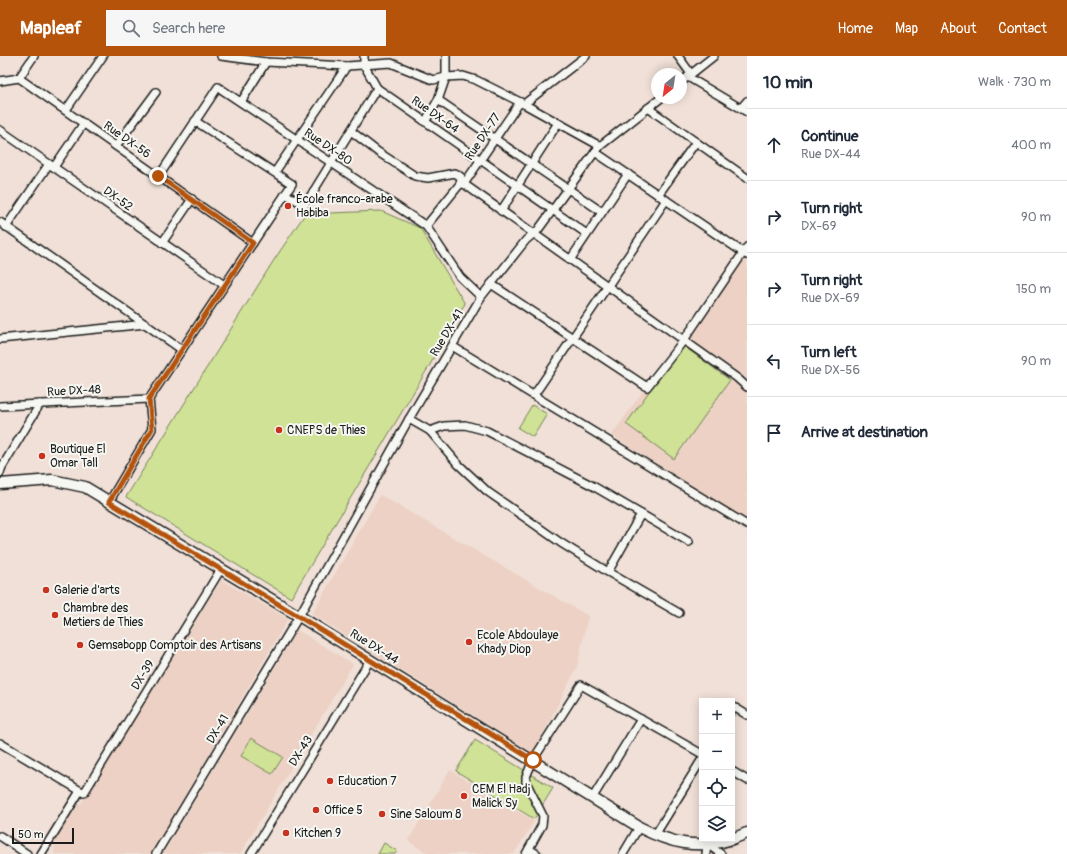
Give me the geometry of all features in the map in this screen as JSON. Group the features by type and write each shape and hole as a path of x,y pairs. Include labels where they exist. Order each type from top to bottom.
{"street":[{"path":"0,81 19,78 34,56"},
{"path":"66,110 103,56"},
{"path":"221,56 266,62 347,66 391,63 433,80 446,77 463,76 471,78 522,103 600,146"},
{"path":"285,194 306,205 377,88 364,65 364,56"},
{"path":"425,122 438,100 446,77 446,56"},
{"name":"Rue DX-77","path":"426,226 462,184 522,103 578,59 586,56"},
{"path":"678,56 690,75 744,110 747,102"},
{"path":"687,77 714,56"},
{"path":"241,102 266,62"},
{"path":"275,172 347,66"},
{"name":"Rue DX-56","path":"19,78 253,243"},
{"name":"Rue DX-80","path":"195,121 218,87 426,226"},
{"name":"Rue DX-64","path":"377,88 587,234"},
{"path":"116,146 156,92"},
{"path":"438,100 602,212"},
{"name":"Rue DX-41","path":"298,616 409,419 491,284 526,240 538,230 594,152 653,104"},
{"path":"648,108 747,178"},
{"path":"109,502 152,429 149,399 292,184 195,121 158,176"},
{"path":"84,123 3,224 182,350"},
{"path":"501,211 558,123"},
{"name":"DX-52","path":"0,130 224,286"},
{"path":"351,131 378,152 415,176 428,178 455,173 461,177 462,184 684,340 737,378 747,387"},
{"path":"658,195 696,142"},
{"path":"491,284 647,388 684,340 746,251 594,152"},
{"path":"570,260 628,174"},
{"path":"162,243 192,199"},
{"path":"534,396 666,200"},
{"path":"426,226 460,277 482,297"},
{"path":"0,339 146,324"},
{"path":"452,346 747,525"},
{"name":"Rue DX-48","path":"0,406 149,399"},
{"path":"0,473 2,467 40,404"},
{"path":"409,419 430,430 458,464 488,492 562,543 608,572 679,613"},
{"path":"430,430 444,426 465,425 487,431 593,486 689,542"},
{"name":"Rue DX-44","path":"0,484 52,480 85,487 370,660 640,827 668,840 707,849 723,842"},
{"path":"608,572 641,514"},
{"name":"DX-39","path":"41,854 82,792 221,569"},
{"name":"DX-41","path":"156,854 298,616"},
{"name":"DX-43","path":"251,854 370,660"},
{"path":"537,854 527,851 542,825 543,816 526,782 526,777 533,760 581,685 699,752"},
{"path":"735,708 747,715"},
{"path":"593,797 641,719"},
{"path":"0,743 82,792"},
{"path":"655,835 699,764"},
{"path":"735,773 747,780"},
{"path":"623,854 640,827"},
{"name":"Rue DX-44","path":"735,838 747,833"},
{"path":"0,836 27,854"},
{"path":"707,849 721,854"}],"shaded area":[{"path":"747,242 747,524 612,435"},
{"name":"Ecole Abdoulaye Khady Diop","path":"380,495 588,616 577,667 533,753 312,614"},
{"path":"221,580 288,619 151,854 54,854 55,835 71,808 81,804"},
{"path":"297,630 353,664 240,854 163,854"},
{"name":"CEM El Hadj Malick Sy","path":"450,770 534,821 514,854 429,854 408,841"}],"green space":[{"name":"CNEPS de Thies","path":"381,211 420,228 465,304 452,322 431,363 291,598 126,497 274,260 305,214"},
{"path":"682,345 730,380 674,459 626,424"},
{"path":"532,405 547,414 533,437 518,428"},
{"path":"251,738 283,757 272,774 241,756"},
{"path":"475,740 553,788 534,819 456,771"},
{"path":"384,843 397,851 395,854 378,854"}],"place":[{"name":"École franco-arabe Habiba","path":"288,206"},
{"name":"CNEPS de Thies","path":"279,430"},
{"name":"Boutique El Omar Tall","path":"42,456"},
{"name":"Galerie d'arts","path":"46,590"},
{"name":"Chambre des Metiers de Thies","path":"55,615"},
{"name":"Ecole Abdoulaye Khady Diop","path":"469,642"},
{"name":"Gemsabopp Comptoir des Artisans","path":"80,645"},
{"name":"Education 7","path":"330,781"},
{"name":"CEM El Hadj Malick Sy","path":"464,796"},
{"name":"Office 5","path":"316,810"},
{"name":"Sine Saloum 8","path":"382,814"},
{"name":"Kitchen 9","path":"286,833"}],"route":[{"path":"158,176 253,243 149,399 152,429 109,502 533,760"}]}
